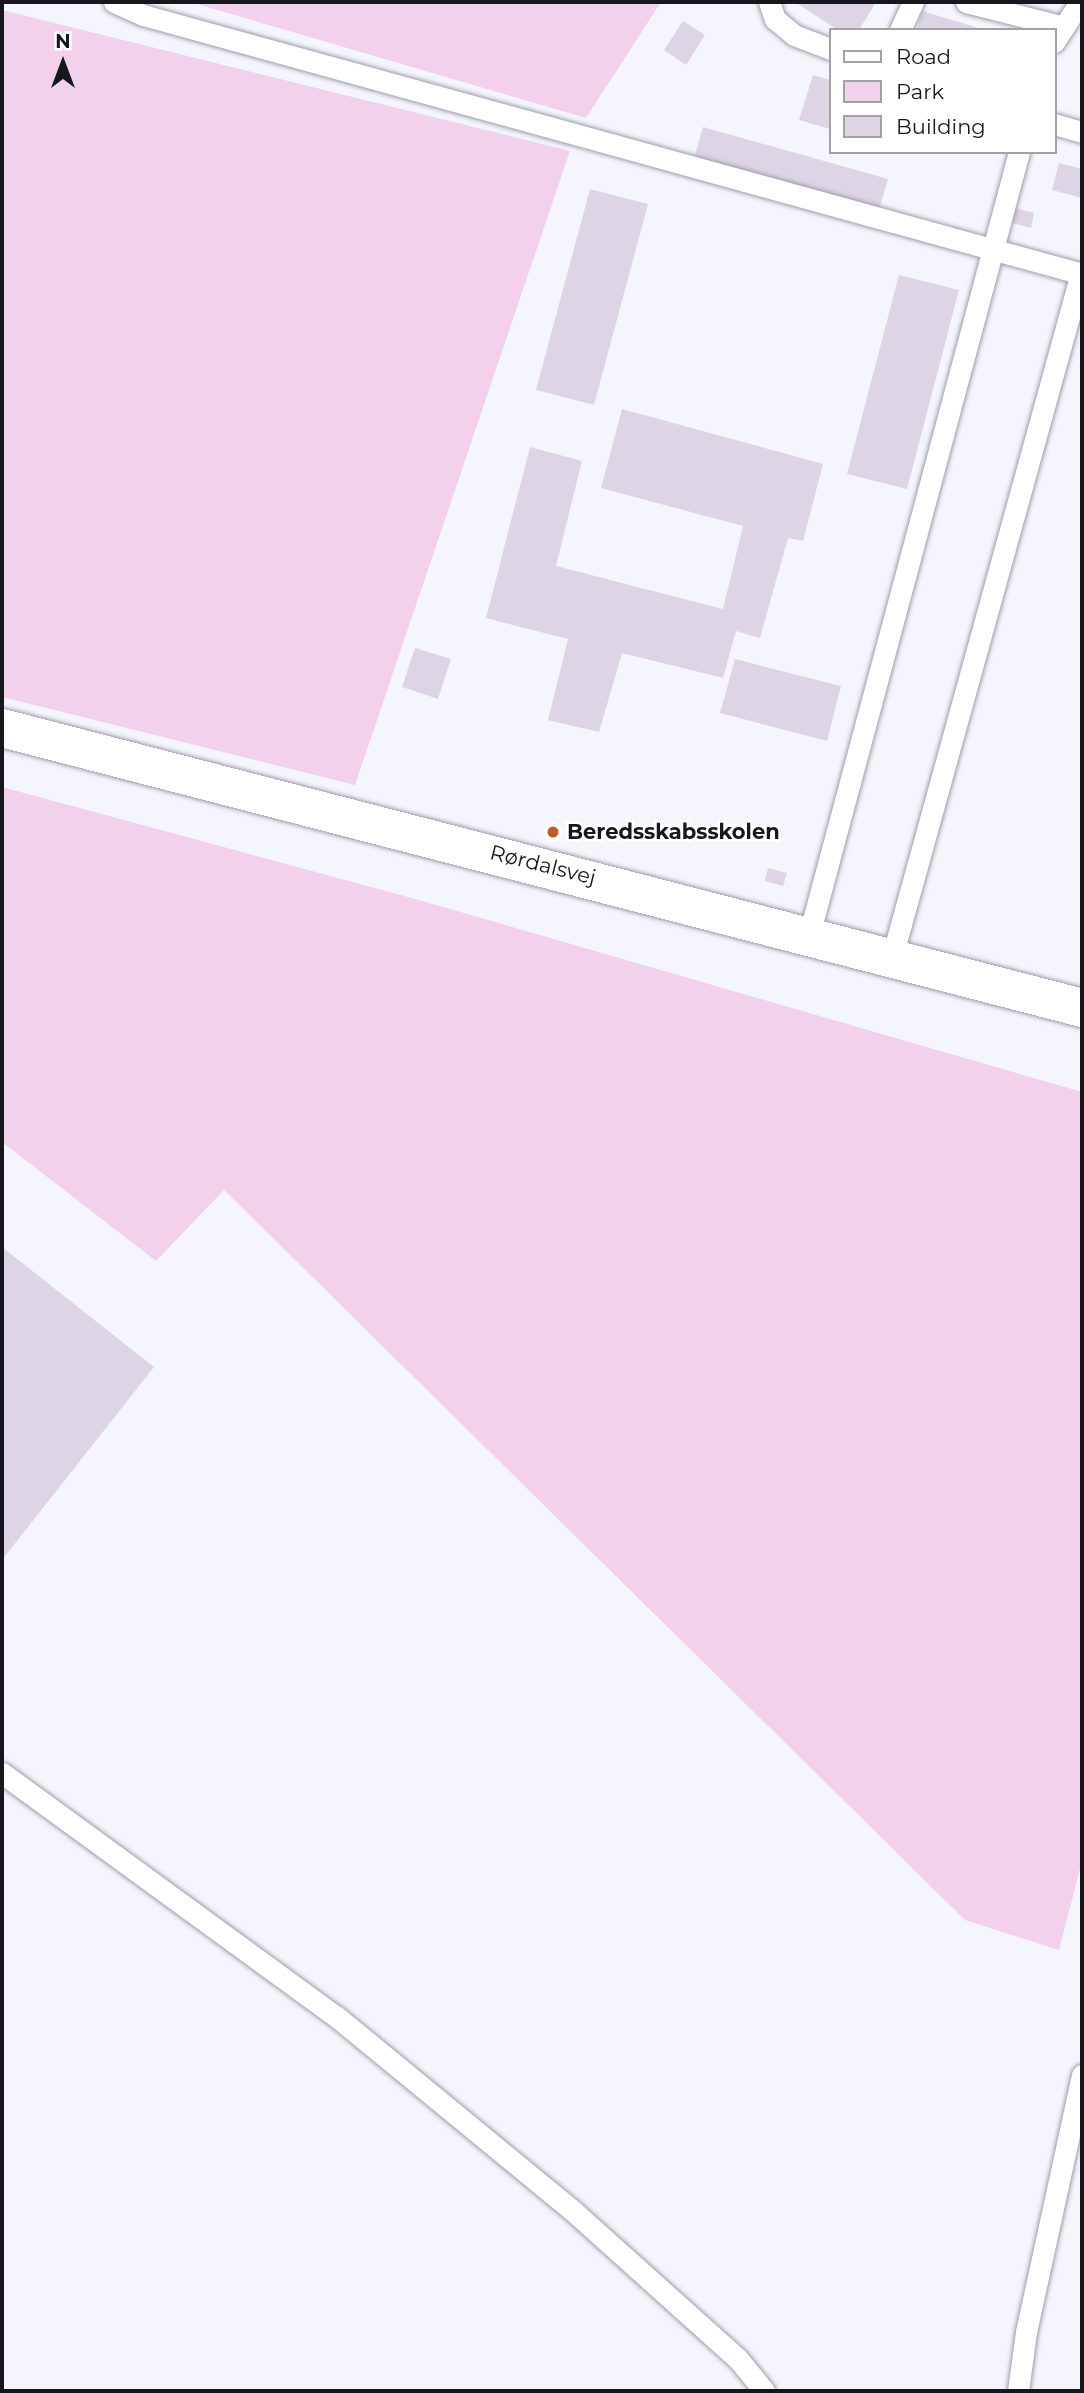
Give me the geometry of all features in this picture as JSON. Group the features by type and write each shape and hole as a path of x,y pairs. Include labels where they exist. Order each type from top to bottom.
{"street":[{"name":"Rørdalsvej","path":"2,728 1082,1008"}],"lane":[{"path":"114,2 143,15 1082,274 892,957"},
{"path":"769,2 775,19 794,34 828,49"},
{"path":"901,28 913,2"},
{"path":"966,2 1039,28"},
{"path":"1059,35 1080,2"},
{"path":"1056,125 1082,132"},
{"path":"808,935 1018,154"},
{"path":"2,1773 337,2017 572,2210 739,2360 764,2391"},
{"path":"1018,2391 1026,2332 1082,2075"}],"green space":[{"path":"190,2 661,2 586,118"},
{"path":"2,10 570,151 355,785 2,697"},
{"path":"2,787 419,900 1082,1092 1082,1861 1059,1950 965,1920 224,1190 156,1261 2,1142"}],"building":[{"path":"795,2 876,2 860,28 835,28"},
{"path":"922,11 979,28 918,28"},
{"path":"683,21 705,35 686,65 664,50"},
{"path":"813,75 828,79 828,128 799,120"},
{"path":"703,127 888,179 879,210 692,166"},
{"path":"1059,163 1082,169 1082,198 1052,190"},
{"path":"590,189 648,204 594,405 536,390"},
{"path":"1015,208 1034,213 1031,228 1012,223"},
{"path":"899,275 959,290 907,489 847,474"},
{"path":"622,409 823,464 803,541 788,538 760,638 736,631 723,678 622,653 599,732 548,720 568,639 486,618 530,447 582,461 556,566 723,609 743,526 601,488"},
{"path":"415,648 451,659 438,699 402,687"},
{"path":"735,659 841,686 827,741 720,713"},
{"path":"768,868 787,873 783,886 765,881"},
{"path":"2,1247 154,1367 2,1560"}],"place":[{"name":"Beredsskabsskolen","path":"553,832"}]}
